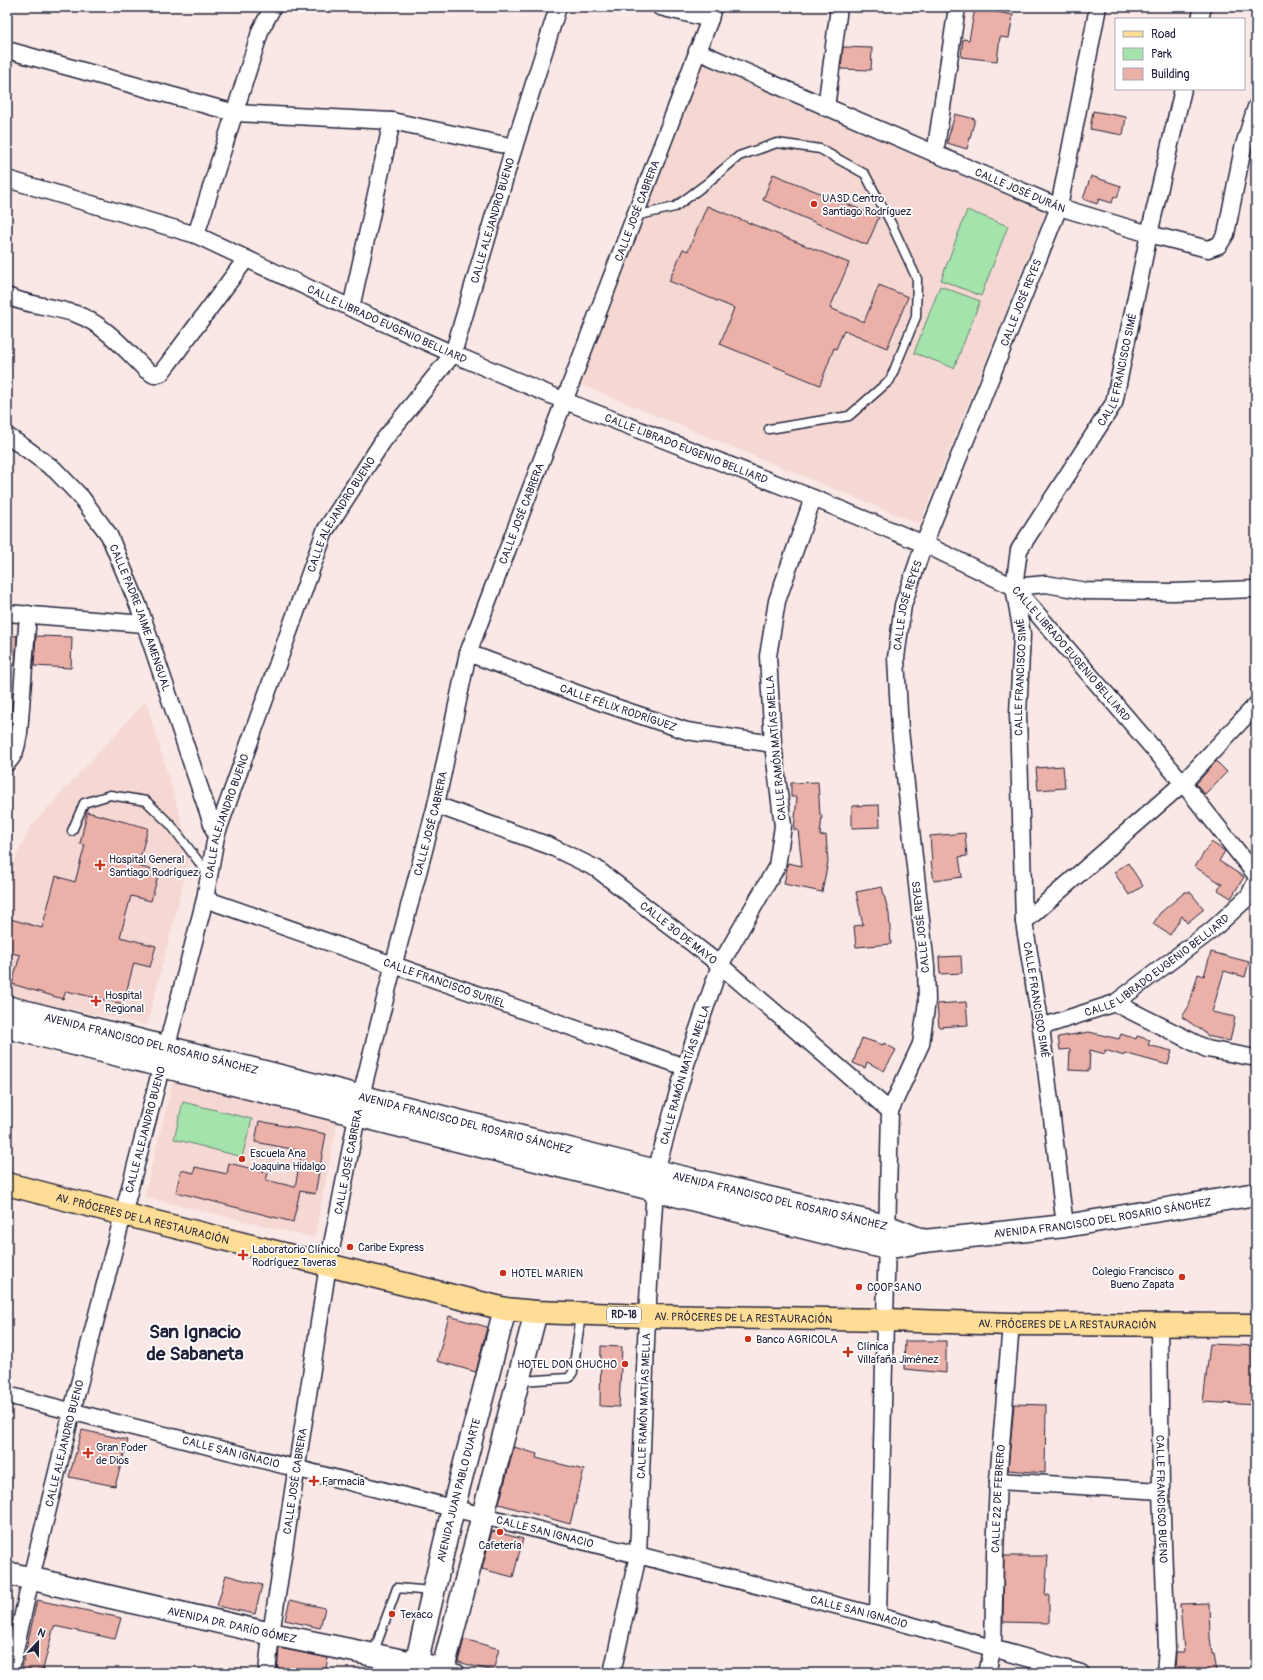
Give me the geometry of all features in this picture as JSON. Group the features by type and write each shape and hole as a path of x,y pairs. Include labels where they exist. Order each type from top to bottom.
{"main road":[{"name":"AVENIDA FRANCISCO DEL ROSARIO SÁNCHEZ","path":"7,1007 164,1056"},
{"name":"AVENIDA FRANCISCO DEL ROSARIO SÁNCHEZ","path":"7,1026 164,1056 360,1105 655,1181 886,1248 924,1241 1065,1226 1256,1194"},
{"name":"AVENIDA FRANCISCO DEL ROSARIO SÁNCHEZ","path":"655,1181 886,1226 924,1241"},
{"name":"AV. PRÓCERES DE LA RESTAURACIÓN","path":"7,1184 505,1309 536,1312 647,1316 886,1320 1011,1324 1256,1325"},
{"name":"AVENIDA JUAN PABLO DUARTE","path":"415,1668 453,1508 505,1309"},
{"path":"448,1672 483,1515 536,1312"},
{"name":"AVENIDA DR. DARÍO GÓMEZ","path":"7,1573 271,1634 372,1655 415,1668 448,1672"}],"street":[{"path":"196,235 261,29 273,7"},
{"name":"CALLE ALEJANDRO BUENO","path":"10,1673 30,1578 72,1411 205,899 216,836 326,530 383,441 453,354 514,147 558,7"},
{"path":"660,7 711,13"},
{"path":"826,108 839,7"},
{"path":"935,154 957,7"},
{"name":"CALLE JOSÉ REYES","path":"878,1616 886,1320 886,1226 890,1111 921,1044 927,1001 926,966 900,730 896,658 903,605 924,544 1059,207 1098,7"},
{"path":"1200,18 1202,7"},
{"name":"CALLE JOSÉ CABRERA","path":"267,1673 271,1634 328,1265 360,1105 394,964 436,805 468,652 565,401 711,13"},
{"path":"7,50 235,113 392,121 514,147"},
{"name":"CALLE JOSÉ DURÁN","path":"697,51 826,108 1059,207 1149,234 1208,248 1219,245 1226,234 1243,148 1256,107"},
{"name":"CALLE FRANCISCO SIMÉ","path":"1065,1226 1041,1027 1024,922 1018,714 1022,634 1014,587 1019,550 1114,403 1149,234 1183,90"},
{"path":"351,308 392,121"},
{"name":"CALLE LIBRADO EUGENIO BELLIARD","path":"7,181 196,235 453,354 565,401 813,498 924,544 1014,587 1183,783 1256,875"},
{"path":"7,296 22,302 76,314 97,324 146,370 154,375 161,373 246,259"},
{"name":"CALLE PADRE JAIME AMENGUAL","path":"7,436 55,470 82,497 109,535 144,624 216,836"},
{"name":"CALLE RAMÓN MATÍAS MELLA","path":"612,1673 638,1555 647,1316 655,1181 685,1067 720,965 777,866 783,826 773,744 768,656 777,601 813,498"},
{"path":"1014,587 1046,584 1086,591 1174,592 1256,589"},
{"path":"7,613 144,624"},
{"path":"7,763 12,758 20,732 28,614"},
{"name":"CALLE FÉLIX RODRÍGUEZ","path":"468,652 603,703 686,731 773,744"},
{"path":"1024,922 1183,783 1256,705"},
{"name":"CALLE 30 DE MAYO","path":"436,805 550,846 596,869 720,965 890,1111"},
{"name":"CALLE LIBRADO EUGENIO BELLIARD","path":"1041,1027 1115,1004 1252,898 1256,881"},
{"name":"CALLE FRANCISCO SURIEL","path":"205,899 685,1067"},
{"path":"1115,1004 1207,1049 1256,1058"},
{"name":"CALLE 22 DE FEBRERO","path":"988,1673 993,1647 998,1481 1011,1324"},
{"name":"CALLE FRANCISCO BUENO","path":"1159,1324 1161,1491 1168,1649 1164,1673"},
{"name":"CALLE SAN IGNACIO","path":"7,1395 878,1616 1082,1673"},
{"path":"998,1481 1161,1491"}],"lane":[{"path":"635,216 675,207 740,156 777,143 820,149 865,174 891,223 917,279 916,317 890,380 849,416 769,429"},
{"path":"72,831 84,803 110,795 146,801 170,825 210,876"},
{"path":"518,1381 569,1378 573,1372 581,1314"},
{"path":"372,1655 397,1588 433,1591"}],"shaded area":[{"path":"700,63 1046,212 920,524 577,383"},
{"name":"Hospital General Santiago Rodríguez","path":"146,701 191,853 147,1025 53,1006 7,994 7,877 30,827"},
{"name":"Escuela Ana Joaquina Hidalgo","path":"174,1077 338,1120 314,1238 144,1197"}],"green space":[{"path":"967,210 1008,226 981,296 941,280"},
{"path":"940,286 980,301 954,368 914,353"},
{"path":"183,1102 252,1119 242,1157 174,1139"}],"building":[{"path":"975,8 1013,15 1009,38 1000,37 997,61 961,57 963,39 969,40"},
{"path":"843,47 872,48 871,70 841,69"},
{"path":"1093,111 1126,117 1123,135 1090,129"},
{"path":"955,114 975,119 967,149 947,143"},
{"path":"773,174 879,217 867,245 763,200"},
{"path":"1091,176 1121,186 1117,198 1114,196 1112,203 1099,199 1097,204 1083,199"},
{"path":"707,206 849,263 830,308 864,322 879,285 908,297 887,348 844,330 836,349 834,348 820,385 720,344 734,308 669,281 683,249 688,251"},
{"path":"7,635 17,636 15,666 7,665"},
{"path":"36,636 72,637 71,668 34,666"},
{"path":"1216,761 1227,772 1205,794 1196,784"},
{"path":"1063,766 1065,788 1038,790 1036,768"},
{"path":"818,782 820,815 822,815 820,836 826,835 828,862 822,892 784,884 788,863 802,866 798,830 794,830 797,797 791,797 791,783"},
{"path":"879,805 880,827 852,828 852,806"},
{"path":"87,812 148,828 138,866 159,872 151,901 131,896 120,937 156,946 150,967 134,963 123,1004 66,991 63,999 12,984 20,955 7,952 7,918 42,928 56,876 75,882 85,845 80,844"},
{"path":"965,833 967,856 959,857 962,877 934,881 931,862 930,836"},
{"path":"1211,842 1225,851 1219,861 1244,877 1231,898 1218,890 1222,884 1195,867"},
{"path":"1128,863 1143,886 1129,895 1114,872"},
{"path":"882,887 889,914 891,944 856,947 854,926 863,925 856,892"},
{"path":"1185,892 1190,892 1204,909 1187,923 1182,916 1170,935 1153,924 1160,913"},
{"path":"1211,952 1249,962 1245,977 1224,971 1212,1012 1235,1017 1230,1041 1207,1036 1207,1034 1182,1017 1189,1006 1198,974 1204,976"},
{"path":"961,956 962,973 940,974 939,957"},
{"path":"966,1002 968,1025 939,1027 937,1004"},
{"path":"1089,1032 1119,1039 1121,1034 1136,1039 1137,1036 1150,1040 1148,1045 1172,1051 1168,1065 1124,1053 1124,1056 1105,1050 1105,1054 1090,1050 1089,1071 1069,1070 1070,1049 1060,1050 1058,1037"},
{"path":"862,1038 883,1045 884,1043 896,1050 884,1071 867,1062 865,1068 853,1063"},
{"path":"259,1121 326,1134 315,1194 300,1191 293,1222 176,1192 181,1170 194,1173 195,1167 227,1174 229,1163 268,1173 266,1180 295,1187 302,1151 255,1142"},
{"path":"449,1316 487,1327 476,1372 437,1361"},
{"path":"905,1341 946,1341 946,1373 904,1369"},
{"path":"1210,1344 1256,1346 1256,1405 1203,1402"},
{"path":"601,1346 622,1347 619,1407 600,1406"},
{"path":"1014,1404 1046,1405 1045,1473 1008,1470"},
{"path":"82,1430 128,1440 115,1486 69,1477"},
{"path":"514,1447 537,1454 536,1458 584,1470 570,1524 499,1504"},
{"path":"492,1531 523,1539 513,1577 482,1569"},
{"path":"1004,1556 1048,1556 1045,1595 1049,1595 1049,1623 1003,1622"},
{"path":"226,1575 262,1585 255,1614 217,1606"},
{"path":"37,1600 121,1618 115,1639 54,1626 42,1673 21,1673"},
{"path":"290,1600 325,1608 320,1628 285,1620"},
{"path":"1209,1603 1210,1637 1217,1673 1175,1673 1176,1652 1184,1652 1180,1604"},
{"path":"464,1639 499,1649 493,1671 458,1662"},
{"path":"279,1648 328,1658 325,1673 277,1673"}],"place":[{"name":"UASD Centro Santiago Rodríguez","path":"814,204"},
{"name":"Hospital General Santiago Rodríguez","path":"100,865"},
{"name":"Hospital Regional","path":"96,1001"},
{"name":"Escuela Ana Joaquina Hidalgo","path":"242,1159"},
{"name":"Caribe Express","path":"350,1247"},
{"name":"Laboratorio Clínico Rodríguez Taveras","path":"243,1255"},
{"name":"HOTEL MARIEN","path":"503,1273"},
{"name":"Colegio Francisco Bueno Zapata","path":"1182,1277"},
{"name":"COOPSANO","path":"859,1287"},
{"name":"Banco AGRICOLA","path":"748,1339"},
{"name":"Clínica Villafaña Jiménez","path":"848,1352"},
{"name":"HOTEL DON CHUCHO","path":"625,1364"},
{"name":"Gran Poder de Dios","path":"88,1453"},
{"name":"Farmacia","path":"314,1481"},
{"name":"Cafetería","path":"500,1532"},
{"name":"Texaco","path":"392,1614"}],"district":[{"name":"San Ignacio de Sabaneta","path":"195,1343"}]}
